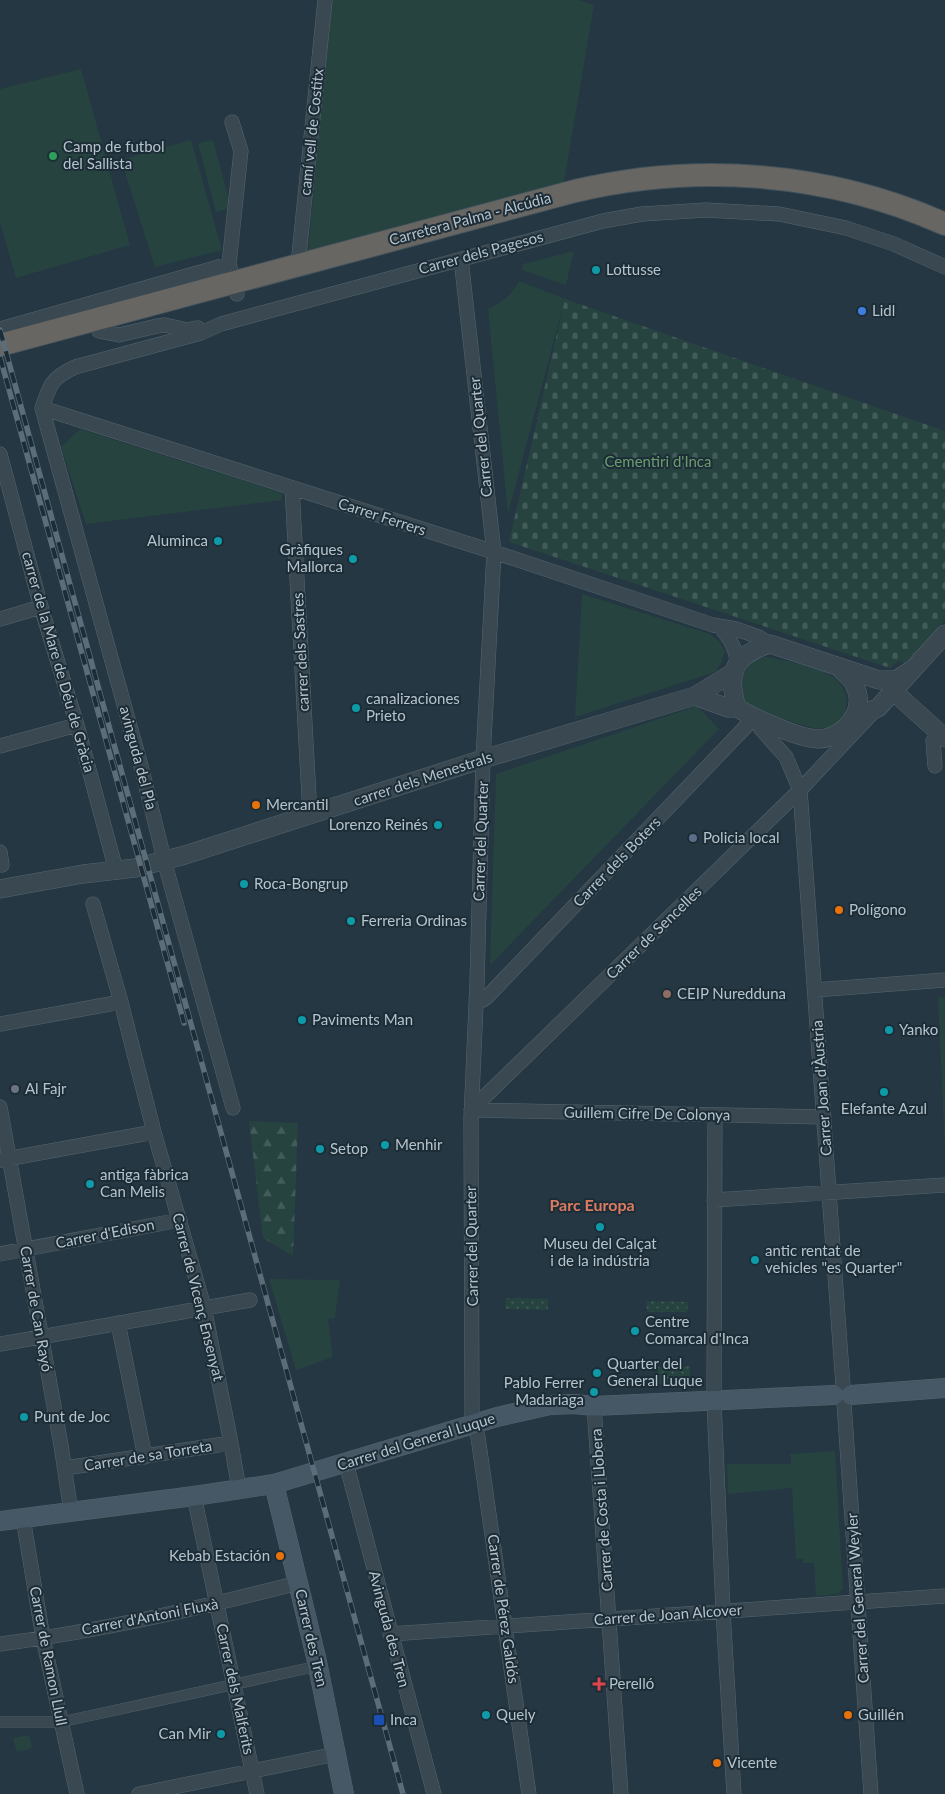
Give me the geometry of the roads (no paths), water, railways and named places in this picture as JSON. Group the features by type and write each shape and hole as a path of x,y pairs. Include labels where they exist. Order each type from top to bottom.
{"highway":[{"name":"Carretera Palma - Alcúdia","path":"0,345 233,280 298,265 574,191 619,181 662,176 727,174 771,177 877,199 945,224"},
{"name":"Carretera Palma - Alcúdia","path":"0,357 99,331 233,280 600,198 655,190 736,188 817,198 883,215 945,238"}],"main road":[{"name":"Carrer del General Luque","path":"0,1521 274,1484 497,1417 550,1405 574,1404 594,1406 714,1401 945,1388"},
{"name":"Carrer des Tren","path":"274,1484 318,1666 344,1794"}],"street":[{"name":"camí vell de Costitx","path":"298,265 326,0"},
{"path":"0,329 233,280 241,151 232,122"},
{"name":"Carrer dels Pagesos","path":"42,408 48,389 58,375 75,367 201,333 218,325 603,220 642,214 706,210 778,214 846,228 894,244 945,267"},
{"name":"Carrer del Quarter","path":"461,259 494,552 483,759 471,1110 472,1415 475,1424"},
{"path":"99,331 119,335 165,325 187,330 218,325"},
{"name":"Carrer Ferrers","path":"42,408 494,552 721,628 736,629 759,637 770,644"},
{"name":"avinguda del Pla","path":"42,408 142,766 150,864 233,1108"},
{"name":"carrer de la Mare de Déu de Gràcia","path":"0,454 6,499 42,607 77,725 116,870"},
{"name":"carrer dels Sastres","path":"292,488 310,815"},
{"path":"0,619 42,607"},
{"path":"721,628 732,642 736,652 736,667 732,690 737,708"},
{"name":"Carrer de Sencelles","path":"471,1110 800,790 945,634"},
{"path":"736,667 756,648 770,644 880,680 896,680 913,669"},
{"name":"carrer dels Menestrals","path":"0,889 150,864 483,759 695,696 736,667"},
{"path":"839,667 854,684 858,704 850,721"},
{"path":"893,691 942,736 933,741 935,766"},
{"path":"695,696 728,708 737,708 756,718 819,739 834,736 850,721 878,708"},
{"name":"Carrer Joan d'Àustria","path":"756,718 761,729 786,757 800,790 843,1395"},
{"name":"Carrer dels Boters","path":"476,999 483,1000 494,990 756,718"},
{"name":"Carrer de Sencelles","path":"835,754 850,721"},
{"path":"0,746 77,725"},
{"name":"Carrer de Vicenç Ensenyat","path":"93,904 154,1132 204,1307 239,1489"},
{"path":"814,990 945,980"},
{"path":"0,1024 120,1002"},
{"name":"Carrer de Can Rayó","path":"0,1107 5,1160 42,1336 71,1512"},
{"name":"Guillem Cifre De Colonya","path":"471,1110 824,1118"},
{"path":"716,1115 714,1401 723,1611 734,1794"},
{"path":"5,1160 154,1132"},
{"path":"714,1200 945,1185"},
{"name":"Carrer d'Edison","path":"0,1254 180,1220"},
{"path":"0,1344 250,1300"},
{"path":"118,1322 145,1457"},
{"name":"Carrer del General Weyler","path":"843,1395 871,1794"},
{"name":"Carrer de Costa i Llobera","path":"594,1406 621,1794"},
{"name":"Carrer de Pérez Galdós","path":"475,1424 529,1794"},
{"name":"Carrer de sa Torreta","path":"64,1468 231,1443"},
{"name":"Avinguda des Tren","path":"346,1463 434,1794"},
{"name":"Carrer dels Malferits","path":"194,1496 257,1794"},
{"name":"Carrer de Ramon Llull","path":"23,1518 43,1638 76,1794"},
{"name":"Carrer d'Antoni Fluxà","path":"0,1644 43,1638 217,1604 298,1583"},
{"name":"Carrer de Joan Alcover","path":"390,1634 945,1596"},
{"path":"0,1722 61,1722 318,1666"},
{"path":"139,1794 336,1754"}],"railway":[{"path":"0,330 403,1794"},
{"path":"0,357 184,1023"}],"place":[{"name":"Camp de futbol del Sallista","path":"53,156"},
{"name":"Lottusse","path":"596,270"},
{"name":"Lidl","path":"862,311"},
{"name":"Aluminca","path":"218,541"},
{"name":"Gràfiques Mallorca","path":"353,559"},
{"name":"canalizaciones Prieto","path":"356,708"},
{"name":"Mercantil","path":"256,805"},
{"name":"Lorenzo Reinés","path":"438,825"},
{"name":"Policia local","path":"693,838"},
{"name":"Roca-Bongrup","path":"244,884"},
{"name":"Polígono","path":"839,910"},
{"name":"Ferreria Ordinas","path":"351,921"},
{"name":"CEIP Nuredduna","path":"667,994"},
{"name":"Paviments Man","path":"302,1020"},
{"name":"Yanko","path":"889,1030"},
{"name":"Al Fajr","path":"15,1089"},
{"name":"Elefante Azul","path":"884,1092"},
{"name":"Menhir","path":"385,1145"},
{"name":"Setop","path":"320,1149"},
{"name":"antiga fàbrica Can Melis","path":"90,1184"},
{"name":"Museu del Calçat i de la indústria","path":"600,1227"},
{"name":"antic rentat de vehicles \"es Quarter\"","path":"755,1260"},
{"name":"Centre Comarcal d'Inca","path":"635,1331"},
{"name":"Quarter del General Luque","path":"597,1373"},
{"name":"Pablo Ferrer Madariaga","path":"594,1392"},
{"name":"Punt de Joc","path":"24,1417"},
{"name":"Kebab Estación","path":"280,1556"},
{"name":"Perelló","path":"599,1684"},
{"name":"Quely","path":"486,1715"},
{"name":"Guillén","path":"848,1715"},
{"name":"Inca","path":"379,1720"},
{"name":"Can Mir","path":"221,1734"},
{"name":"Vicente","path":"717,1763"}],"district":[{"name":"Parc Europa","path":"592,1205"}],"park label":[{"name":"Cementiri d'Inca","path":"658,462"}]}
